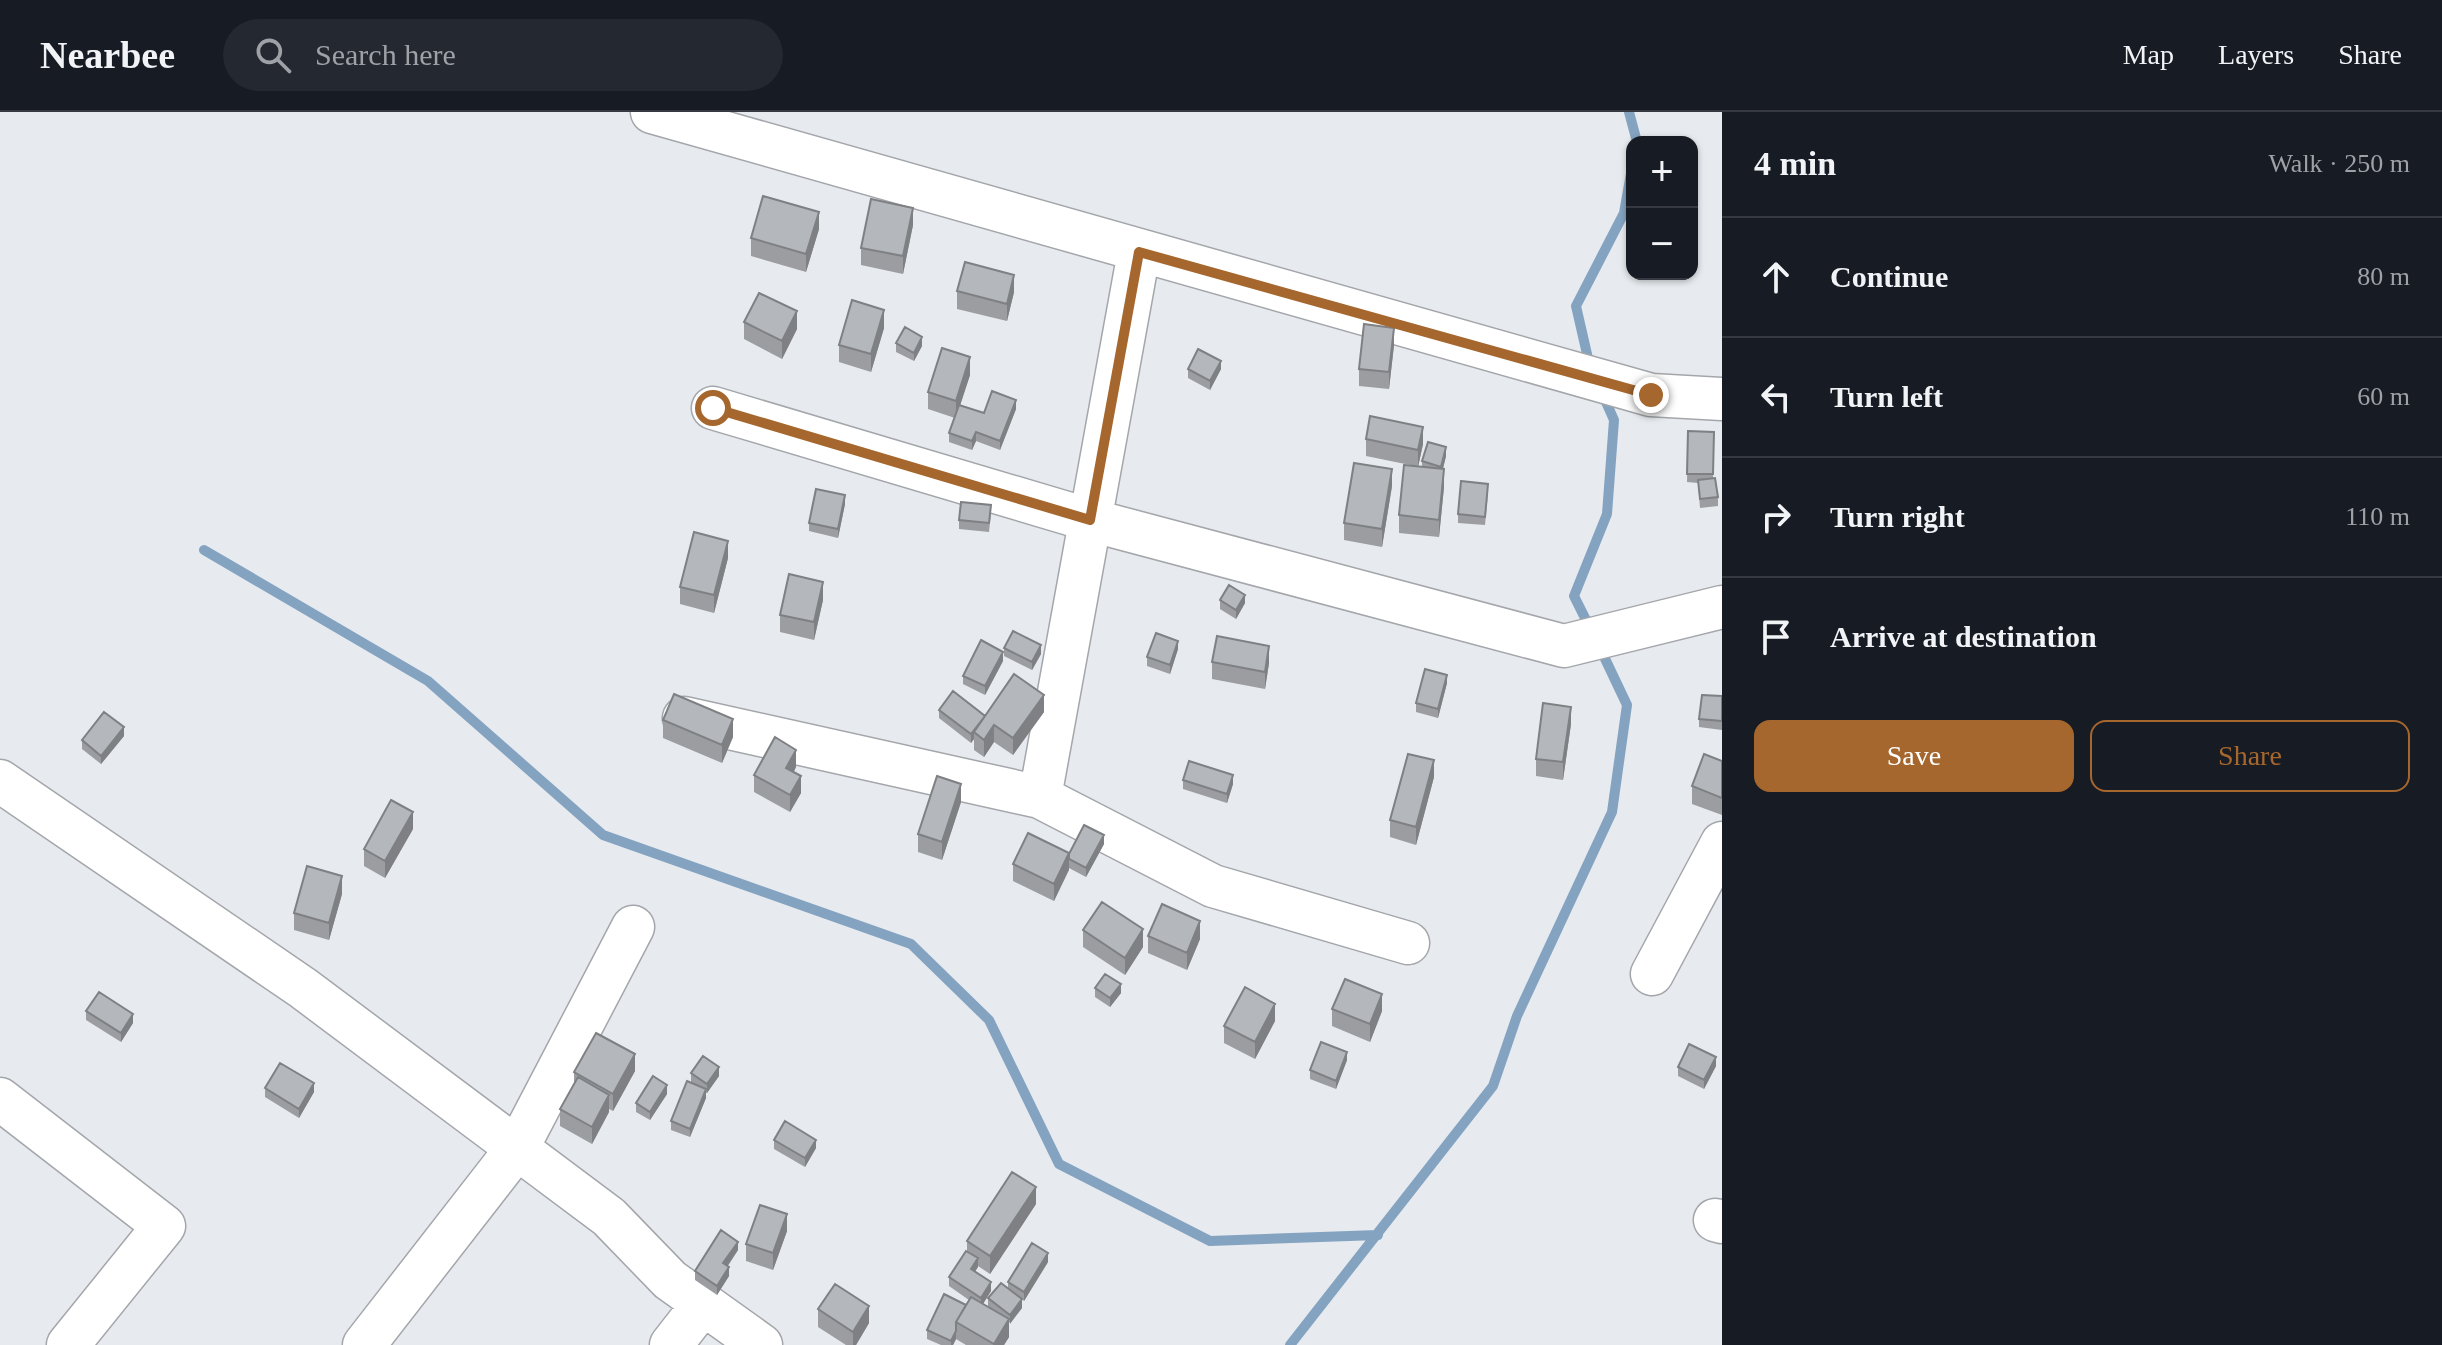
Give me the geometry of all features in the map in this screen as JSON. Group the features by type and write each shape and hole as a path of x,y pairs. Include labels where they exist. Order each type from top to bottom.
{"street":[{"path":"652,112 1651,395 1722,399"},
{"path":"1040,797 1139,252"},
{"path":"713,408 1090,520 1564,646 1722,607"},
{"path":"684,718 1040,797 1213,886 1408,943"},
{"path":"0,781 303,988 518,1147 609,1217 670,1280 761,1345"},
{"path":"1652,974 1722,843"},
{"path":"364,1345 518,1147 633,927"},
{"path":"0,1099 164,1226 68,1345"},
{"path":"671,1345 703,1304"}],"building":[{"path":"763,196 819,212 806,254 751,238"},
{"path":"871,199 913,208 903,256 861,248"},
{"path":"965,262 1014,275 1007,304 957,291"},
{"path":"759,293 797,311 782,341 744,322"},
{"path":"852,300 884,310 871,354 839,345"},
{"path":"1364,324 1394,328 1389,372 1359,369"},
{"path":"905,327 922,337 914,353 896,343"},
{"path":"942,348 970,357 956,401 928,392"},
{"path":"1198,349 1221,361 1210,381 1188,369"},
{"path":"992,391 1016,400 1000,441 976,432 972,441 949,433 959,405 984,413"},
{"path":"1370,416 1423,427 1418,450 1366,439"},
{"path":"1688,431 1714,432 1713,474 1687,474"},
{"path":"1428,442 1446,447 1441,467 1422,461"},
{"path":"1354,463 1392,469 1382,529 1344,523"},
{"path":"1404,465 1444,469 1439,520 1399,515"},
{"path":"1715,478 1718,497 1700,499 1698,480"},
{"path":"1461,481 1488,484 1485,517 1458,514"},
{"path":"816,489 845,495 838,529 809,523"},
{"path":"961,502 991,505 989,523 959,520"},
{"path":"694,532 728,541 714,595 680,587"},
{"path":"789,574 823,582 814,622 780,615"},
{"path":"1229,585 1245,595 1236,610 1220,600"},
{"path":"1013,631 1041,645 1032,662 1004,648"},
{"path":"1156,633 1178,641 1170,665 1147,657"},
{"path":"1217,636 1269,646 1265,672 1212,662"},
{"path":"981,640 1003,652 985,686 963,676"},
{"path":"1425,669 1447,675 1438,709 1416,703"},
{"path":"1014,674 1044,695 1013,738 994,725 984,740 974,732"},
{"path":"953,691 985,716 971,734 939,710"},
{"path":"674,694 733,719 722,745 663,720"},
{"path":"1702,695 1722,696 1722,721 1699,719"},
{"path":"1543,703 1571,707 1563,762 1536,759"},
{"path":"104,712 124,727 101,756 82,740"},
{"path":"775,737 796,750 786,768 801,776 790,795 754,775"},
{"path":"1408,754 1434,760 1416,827 1390,820"},
{"path":"1704,754 1722,761 1722,798 1692,786"},
{"path":"1189,761 1233,775 1227,794 1183,780"},
{"path":"937,776 961,784 942,842 918,834"},
{"path":"391,800 413,812 385,861 364,849"},
{"path":"1084,825 1104,835 1086,868 1069,859"},
{"path":"1028,833 1069,853 1054,884 1013,864"},
{"path":"307,866 342,876 329,923 294,913"},
{"path":"1102,902 1143,929 1125,958 1083,930"},
{"path":"1162,904 1200,921 1187,953 1148,936"},
{"path":"1105,974 1121,984 1110,998 1095,988"},
{"path":"1345,979 1382,994 1370,1024 1332,1009"},
{"path":"1245,987 1275,1004 1255,1042 1224,1026"},
{"path":"99,992 133,1014 121,1033 86,1011"},
{"path":"596,1033 635,1054 613,1094 574,1072"},
{"path":"1321,1042 1347,1052 1336,1081 1310,1070"},
{"path":"1689,1044 1716,1057 1704,1080 1678,1067"},
{"path":"703,1056 719,1067 707,1084 691,1073"},
{"path":"280,1063 314,1083 299,1109 265,1088"},
{"path":"653,1076 667,1085 650,1112 636,1103"},
{"path":"578,1077 609,1095 592,1127 560,1109"},
{"path":"687,1081 706,1089 690,1129 671,1121"},
{"path":"785,1121 816,1140 805,1158 774,1140"},
{"path":"1012,1172 1036,1187 990,1256 967,1241"},
{"path":"760,1205 787,1214 773,1253 746,1244"},
{"path":"721,1230 738,1242 723,1263 729,1267 717,1286 695,1271"},
{"path":"1032,1243 1048,1253 1024,1292 1008,1282"},
{"path":"966,1251 978,1258 971,1269 991,1282 981,1298 949,1277"},
{"path":"1001,1283 1022,1299 1010,1315 988,1298"},
{"path":"835,1284 869,1306 853,1332 818,1309"},
{"path":"944,1294 966,1305 956,1322 951,1341 927,1330"},
{"path":"971,1297 1009,1319 994,1344 956,1322"}],"waterway":[{"path":"1629,112 1635,136"},
{"path":"1590,367 1576,306 1624,213 1626,202"},
{"path":"1590,628 1574,596 1607,514 1614,420 1602,393"},
{"path":"204,550 428,681 603,835 911,944 989,1020 1059,1164 1210,1241 1378,1235"},
{"path":"1290,1345 1493,1086 1517,1016 1612,812 1627,705 1599,646"}],"route":[{"path":"713,408 1090,520 1139,252 1651,395"}]}
